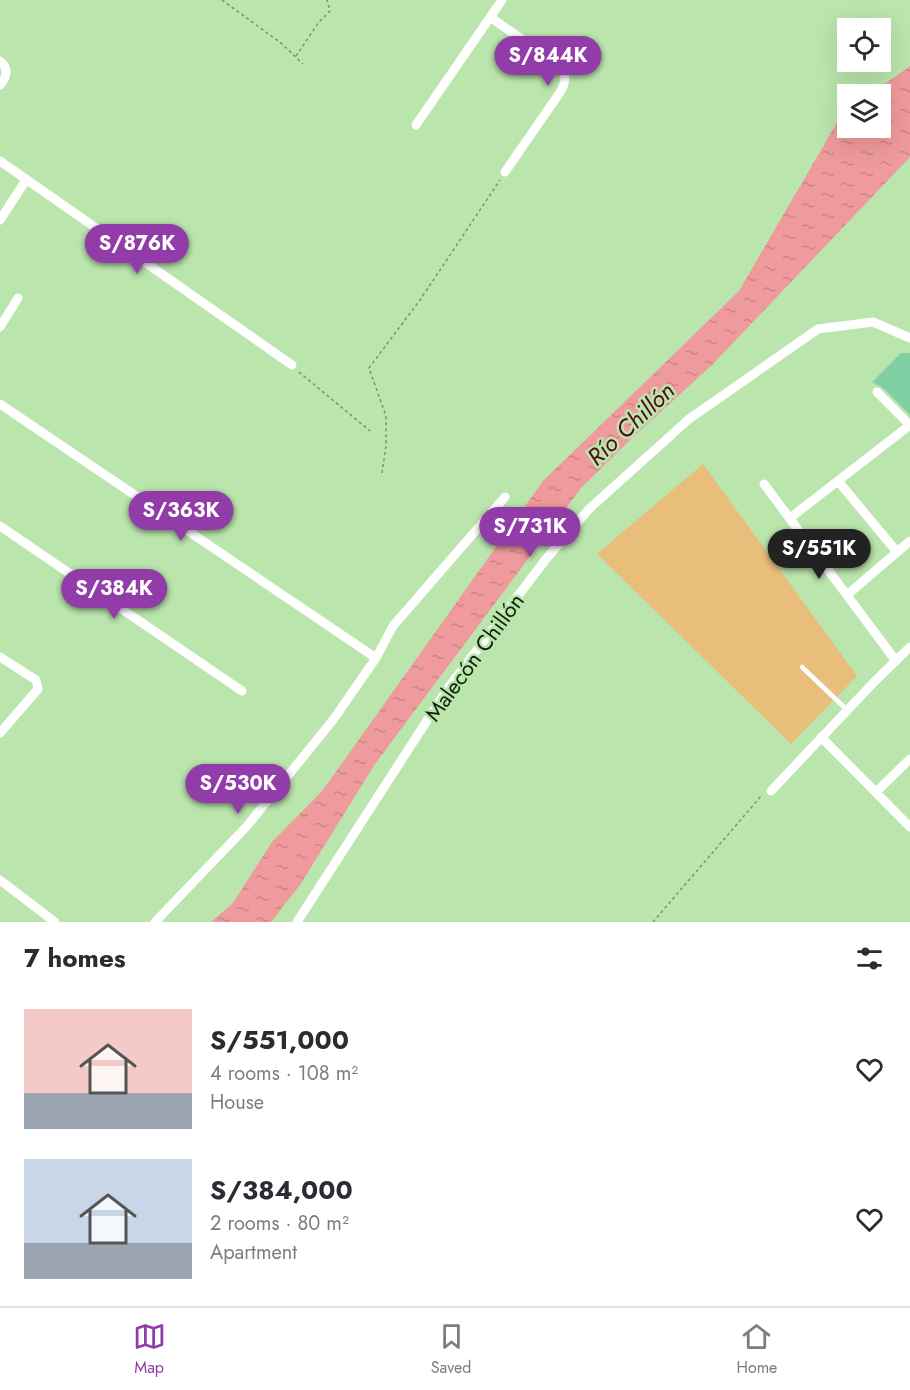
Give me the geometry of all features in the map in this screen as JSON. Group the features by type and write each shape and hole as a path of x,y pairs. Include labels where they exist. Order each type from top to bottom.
{"street":[{"path":"416,125 502,0"},
{"path":"490,17 559,65 566,75 566,83 561,91 505,172"},
{"path":"0,61 4,64 6,72 0,85"},
{"path":"0,161 292,366"},
{"path":"0,220 26,180"},
{"path":"0,327 18,298"},
{"name":"Malecón Chillón","path":"297,922 448,688 546,559 589,509 689,419 818,329 873,322 910,338"},
{"path":"790,518 910,425 876,392"},
{"path":"0,404 376,658"},
{"path":"838,481 897,552"},
{"path":"764,484 896,661"},
{"path":"155,922 247,826 333,720 376,658 393,626 505,497"},
{"path":"0,526 242,691"},
{"path":"847,595 910,541"},
{"path":"771,791 847,710 910,648"},
{"path":"0,657 36,680 38,689 0,734"},
{"path":"822,737 910,826"},
{"path":"876,792 910,759"},
{"path":"0,880 55,922"}],"lane":[{"path":"802,667 847,710"}],"path":[{"path":"222,0 281,43 303,64"},
{"path":"295,57 319,22 330,11 327,0"},
{"path":"382,473 386,446 386,416 369,368 383,346 420,300 505,172"},
{"path":"292,366 370,431"},
{"path":"653,922 760,796 771,791"}],"shaded area":[{"path":"703,464 857,676 791,744 597,554"}],"water":[{"name":"Río Chillón","path":"910,66 910,157 712,365 581,488 375,764 300,885 271,922 211,922 233,903 272,842 323,790 543,481 739,291 837,122 837,138 891,138 891,84 885,84"}],"building":[{"path":"901,353 910,353 910,415 882,387 872,382"}]}
